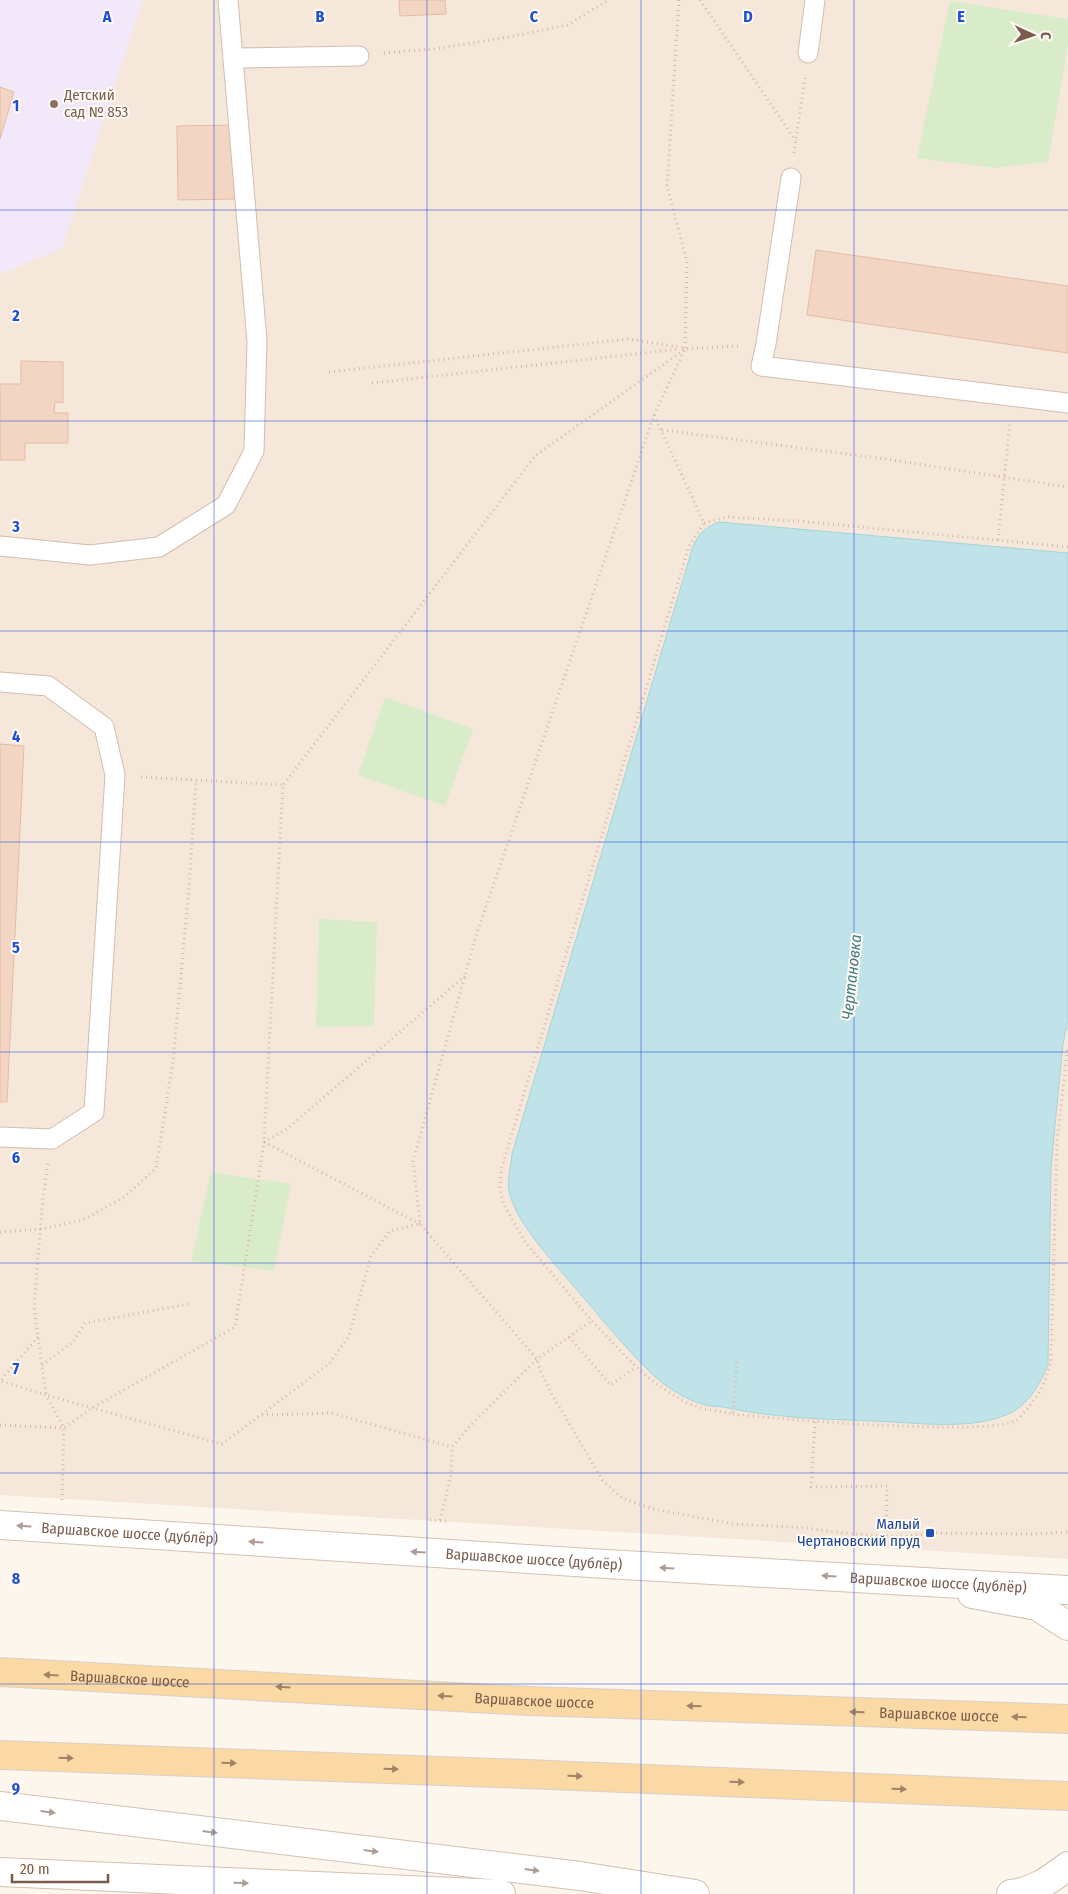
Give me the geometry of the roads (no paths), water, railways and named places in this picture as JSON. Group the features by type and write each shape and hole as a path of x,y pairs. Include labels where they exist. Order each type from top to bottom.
{"main road":[{"name":"Варшавское шоссе (дублёр)","path":"0,1525 606,1564 1068,1590"},
{"path":"895,1580 1037,1606 1068,1626"},
{"name":"Варшавское шоссе","path":"0,1672 529,1701 1068,1719"},
{"path":"0,1755 1068,1796"},
{"path":"0,1806 580,1876 695,1894"},
{"path":"1011,1894 1030,1890 1050,1880 1068,1866"},
{"path":"0,1872 501,1894"}],"lane":[{"path":"0,546 90,555 159,547 226,505 254,451 257,341 228,0"},
{"path":"808,53 816,0"},
{"path":"233,58 359,56"},
{"path":"790,178 762,366 1068,403"},
{"path":"0,682 48,686 104,727 115,775 94,1112 52,1139 0,1137"}],"water":[{"name":"Чертановка","path":"719,522 1068,553 1068,1021 1063,1043 1051,1167 1048,1364 1037,1387 1021,1406 1006,1415 991,1420 974,1423 940,1424 799,1418 708,1406 691,1400 659,1380 624,1344 539,1245 521,1220 510,1195 509,1180 512,1154 693,546 703,531"}],"place":[{"name":"Детский сад № 853","path":"54,104"},
{"name":"Малый Чертановский пруд","path":"930,1533"}]}
